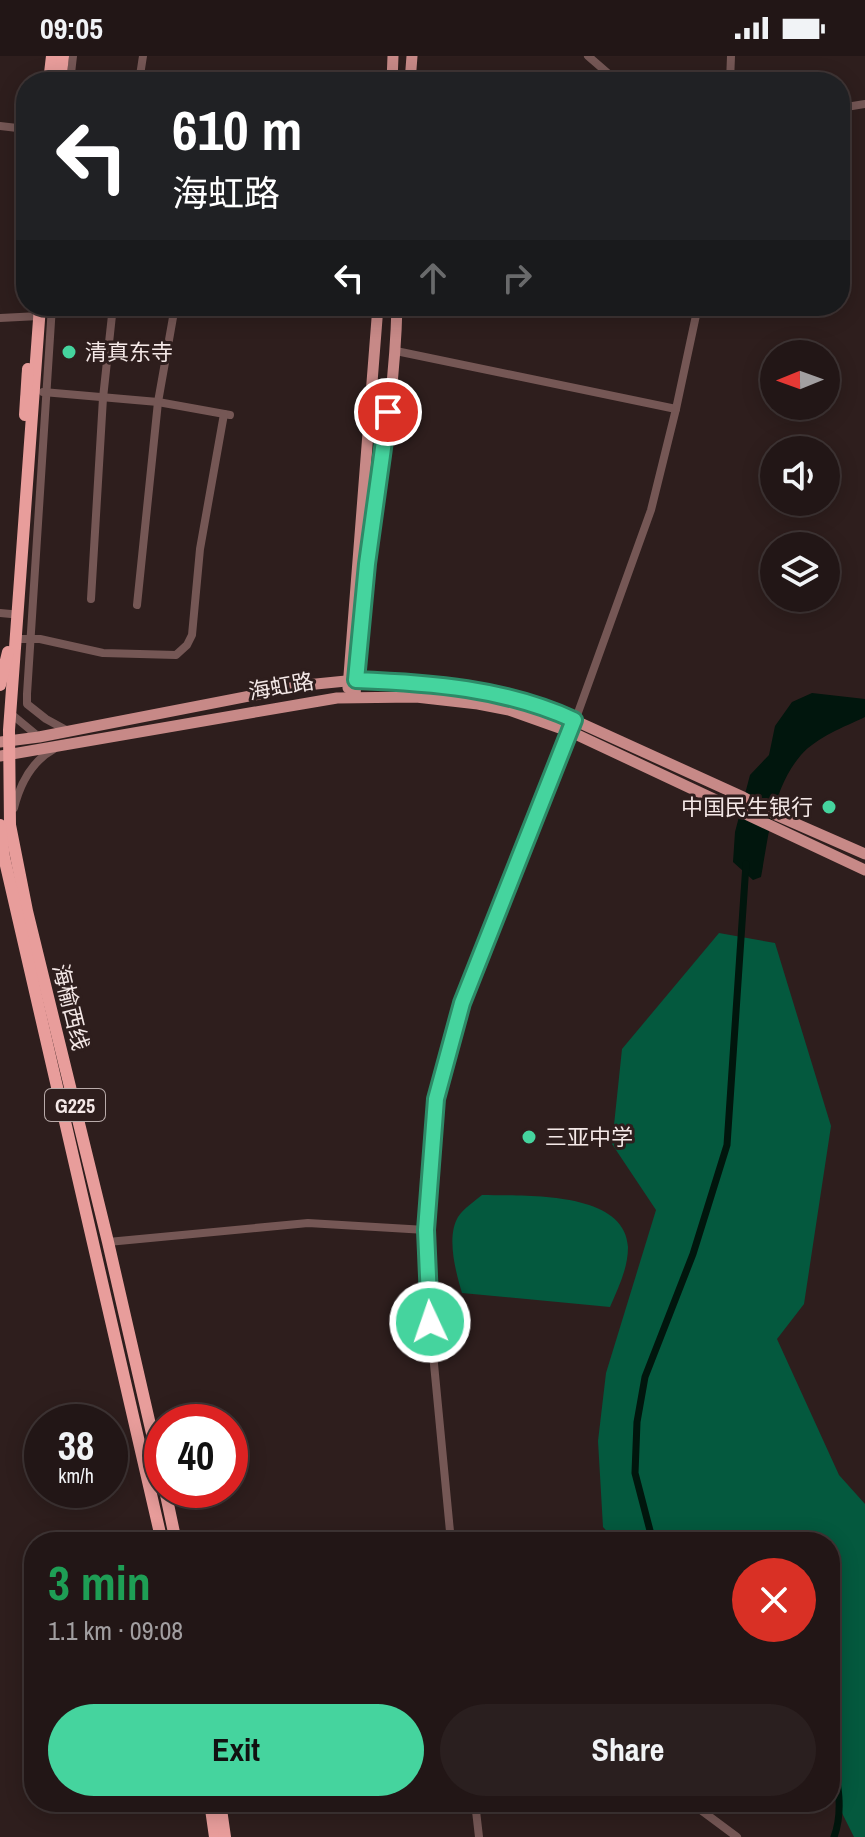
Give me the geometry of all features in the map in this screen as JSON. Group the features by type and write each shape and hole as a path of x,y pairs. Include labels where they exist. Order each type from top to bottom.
{"highway":[{"name":"G225","path":"4,744 10,713 12,643 40,392 36,316"},
{"name":"G225","path":"0,685 12,643 6,614 36,316"},
{"name":"海榆西线","path":"12,643 4,744 4,857 160,1532"},
{"name":"海榆西线","path":"5,825 145,1404"},
{"path":"169,1508 174,1532"},
{"path":"211,1812 215,1837"},
{"path":"221,1812 225,1837"}],"main road":[{"path":"352,697 377,316"},
{"path":"351,680 396,351 397,316"},
{"name":"海虹路","path":"4,744 306,685 351,680 417,682 477,689 535,703 572,726 739,811 865,854"},
{"name":"海虹路","path":"4,744 59,747 308,701 352,697 416,697 478,704 572,726 743,797 774,821 865,870"},
{"path":"0,842 4,857"}],"street":[{"path":"588,56 606,72"},
{"path":"51,316 40,392 27,704 69,731"},
{"path":"91,599 103,398 112,316"},
{"path":"137,605 158,402 173,316"},
{"path":"450,1532 430,1322 426,1230 436,1099 462,1003 572,726 651,510 696,316"},
{"path":"396,351 676,409"},
{"path":"12,643 31,639 103,653 176,655 187,645 192,635 200,549 227,415 158,402 40,392"},
{"path":"10,713 39,737"},
{"path":"5,825 31,768 41,756 59,747"},
{"path":"108,1242 308,1223 426,1230"},
{"path":"476,1812 479,1837"},
{"path":"703,1812 737,1837"}],"green space":[{"path":"719,933 775,943 831,1126 804,1304 777,1339 839,1475 865,1504 865,1837 854,1837 840,1809 840,1532 608,1532 603,1527 598,1441 606,1373 656,1210 612,1144 622,1049"},
{"path":"482,1195 569,1200 610,1215 623,1228 628,1255 610,1307 462,1293 453,1255 454,1225 463,1211"}],"shaded area":[{"path":"812,693 865,699 865,717 815,743 791,768 773,813 761,877 753,880 733,862 735,832 750,775 769,755 775,726 792,702"}],"waterway":[{"path":"650,1532 635,1473 637,1422 645,1377 693,1254 727,1145 746,864"},
{"path":"834,1837 839,1812"}],"place":[{"name":"清真东寺","path":"69,352"},
{"name":"中国民生银行","path":"829,807"},
{"name":"三亚中学","path":"529,1137"}],"route":[{"path":"388,412 367,564 356,680 417,682 477,689 535,703 574,720 462,1003 436,1099 426,1230 430,1322"}]}
